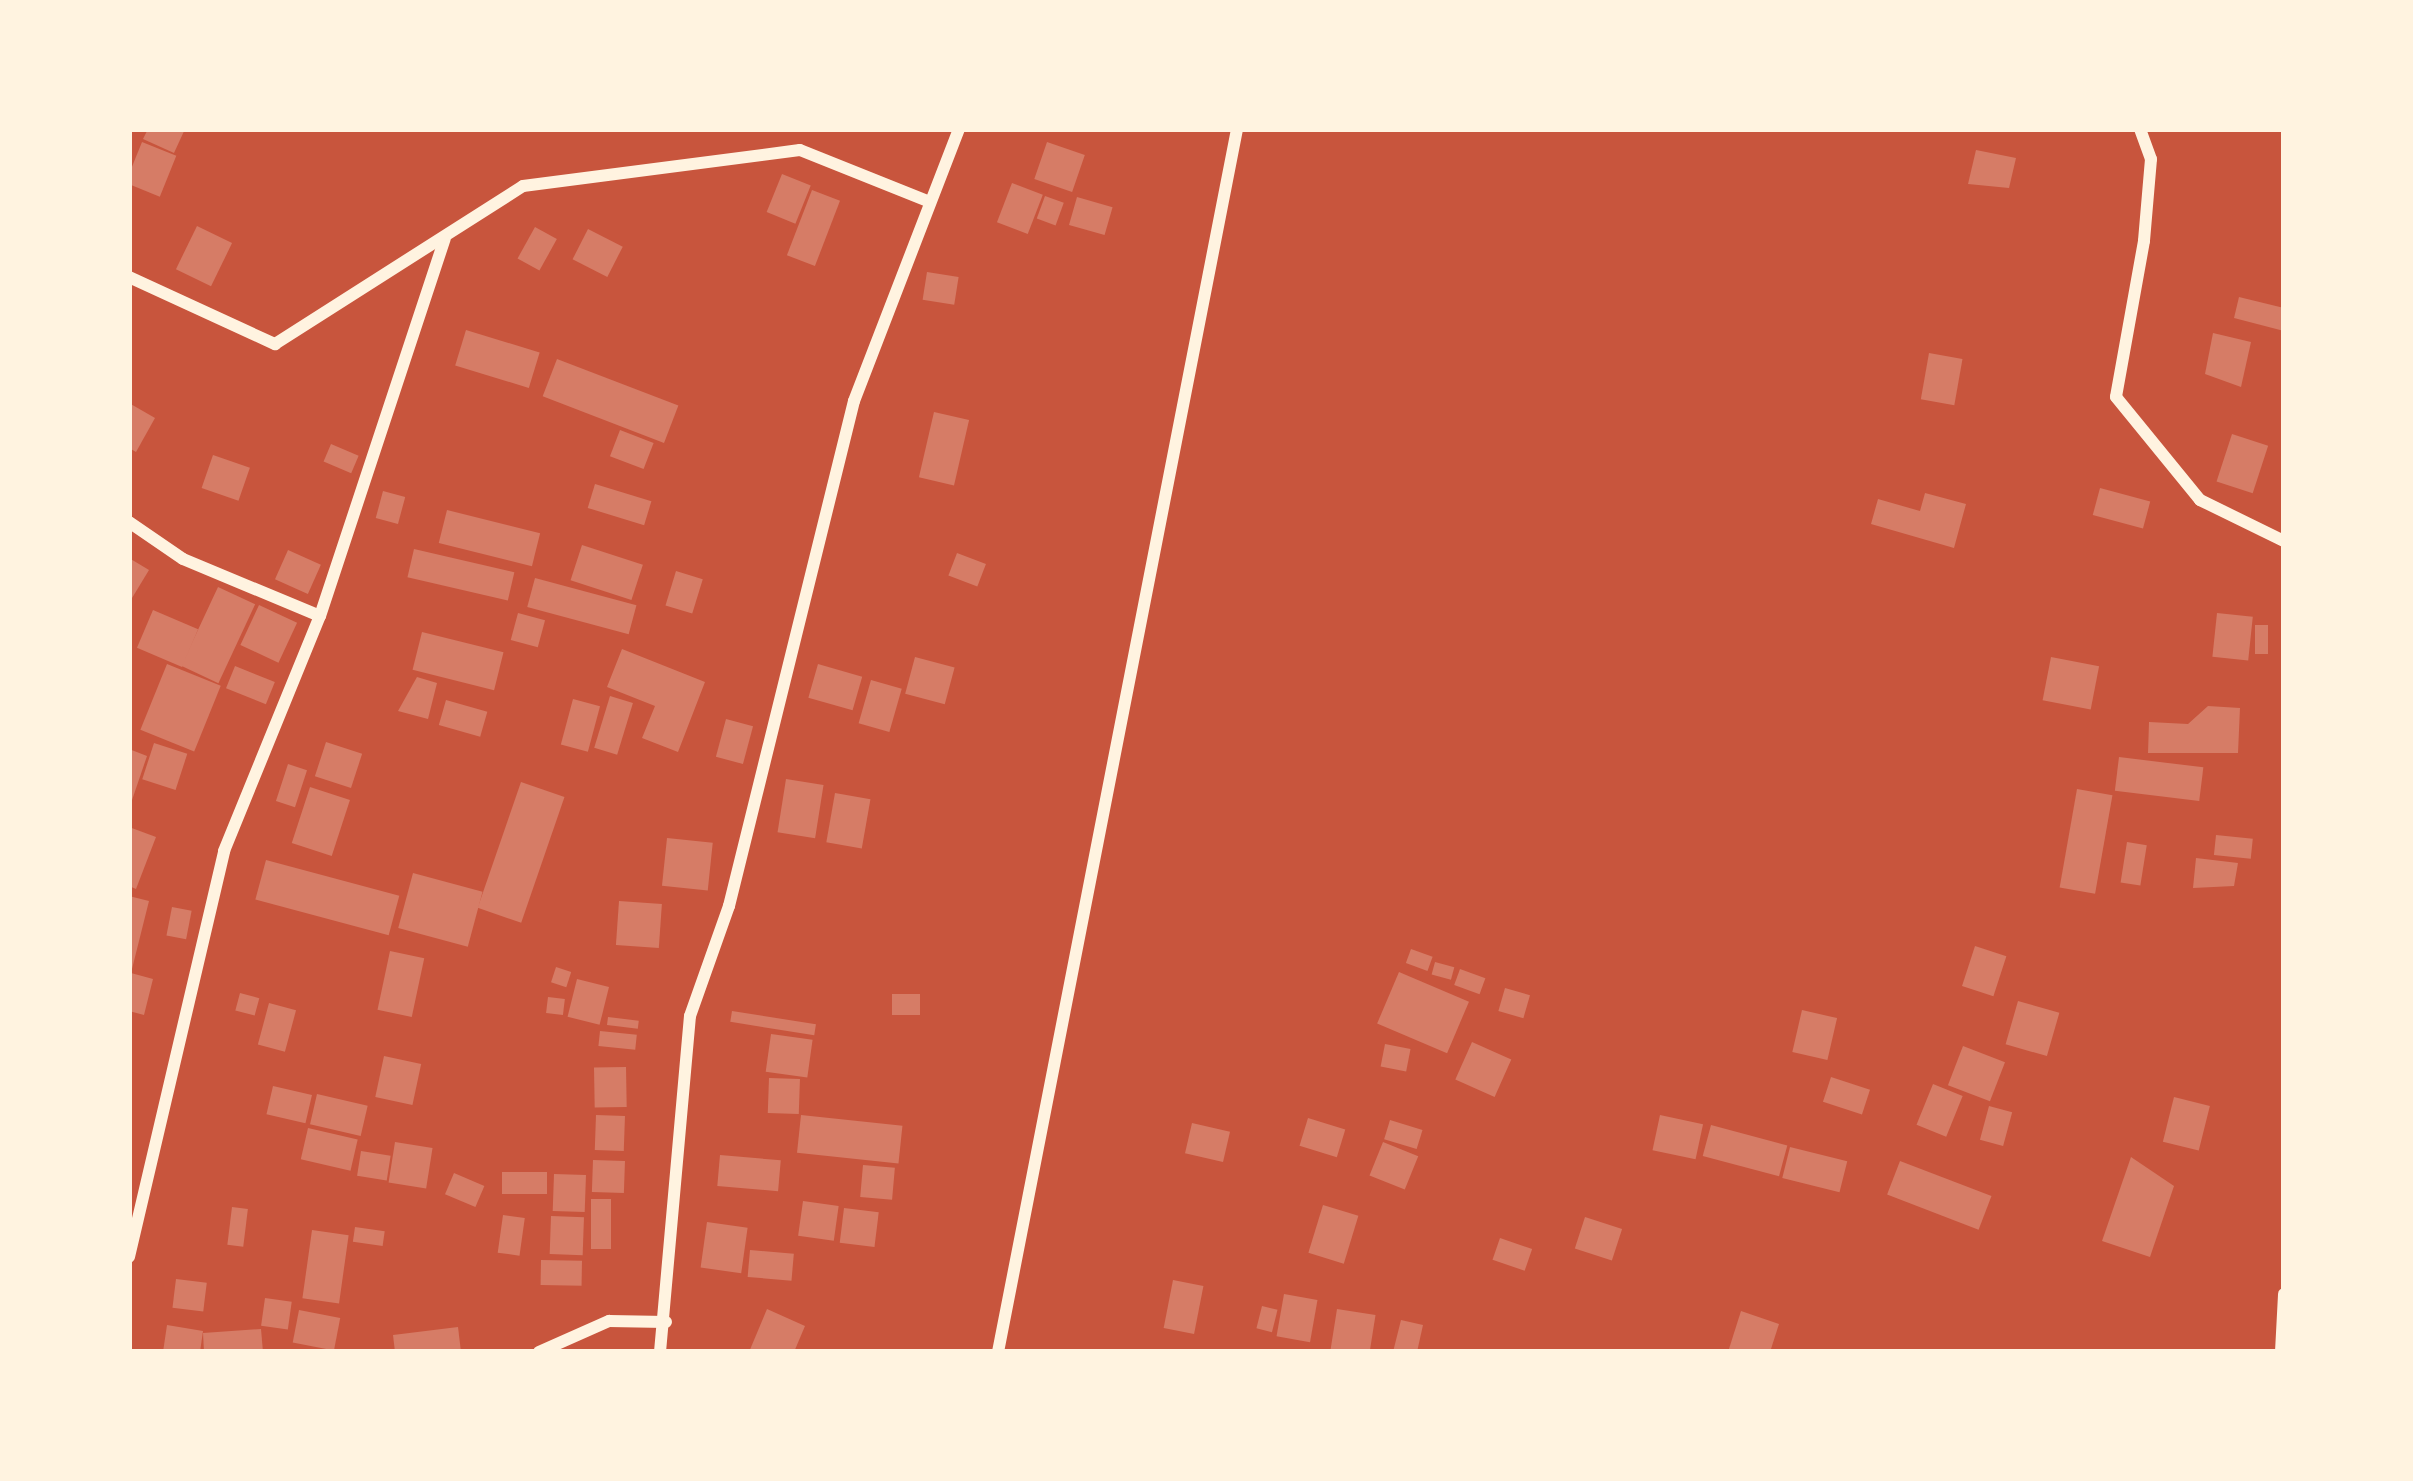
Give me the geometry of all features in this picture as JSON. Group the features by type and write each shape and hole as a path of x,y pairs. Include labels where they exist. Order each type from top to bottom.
{"street":[{"path":"660,1352 690,1016 729,906 854,401 959,129"},
{"path":"998,1352 1237,129"},
{"path":"2140,129 2151,159 2144,241 2116,397 2200,500 2284,541"},
{"path":"129,277 275,344 523,186 800,150 930,202"},
{"path":"129,1257 224,851 320,616 445,239"},
{"path":"129,522 183,559 320,616"},
{"path":"2281,1352 2284,1294"},
{"path":"539,1352 609,1321 666,1322"}],"building":[{"path":"148,129 185,129 174,153 143,139"},
{"path":"142,142 176,156 160,197 129,184"},
{"path":"1047,142 1085,155 1072,192 1034,179"},
{"path":"1976,150 2016,158 2009,188 1968,184"},
{"path":"782,174 811,186 795,224 767,212"},
{"path":"1012,183 1043,195 1028,234 997,222"},
{"path":"812,190 840,201 815,266 787,255"},
{"path":"1045,196 1064,203 1056,225 1037,219"},
{"path":"1077,197 1113,207 1105,235 1069,225"},
{"path":"197,226 232,243 211,286 176,269"},
{"path":"535,227 557,239 539,271 518,258"},
{"path":"588,229 623,247 607,277 573,259"},
{"path":"927,272 959,277 954,305 923,300"},
{"path":"2239,297 2284,308 2284,331 2234,318"},
{"path":"466,330 540,353 529,388 455,365"},
{"path":"2213,333 2251,342 2241,387 2205,374"},
{"path":"1929,353 1962,359 1954,405 1921,399"},
{"path":"557,359 678,406 664,443 543,396"},
{"path":"129,403 155,418 136,452 129,448"},
{"path":"934,412 969,420 954,485 919,477"},
{"path":"620,430 654,443 644,469 610,456"},
{"path":"2232,434 2268,446 2253,493 2217,482"},
{"path":"331,444 359,456 351,473 324,461"},
{"path":"213,455 250,468 238,501 202,488"},
{"path":"595,484 651,501 644,525 588,508"},
{"path":"2100,488 2150,501 2143,529 2093,515"},
{"path":"383,491 405,497 398,524 376,518"},
{"path":"1925,493 1966,504 1954,548 1871,524 1878,499 1920,511"},
{"path":"447,510 540,533 532,566 439,543"},
{"path":"582,545 643,565 631,600 571,580"},
{"path":"414,549 514,572 508,600 407,577"},
{"path":"288,550 321,565 308,594 275,579"},
{"path":"957,553 986,564 977,587 948,575"},
{"path":"129,558 149,570 129,603"},
{"path":"676,571 703,579 692,614 665,605"},
{"path":"535,578 636,605 629,634 527,607"},
{"path":"218,587 255,604 218,683 181,666"},
{"path":"259,605 297,623 278,663 240,645"},
{"path":"153,610 198,629 182,667 137,648"},
{"path":"518,613 545,620 538,647 511,640"},
{"path":"2217,613 2253,617 2248,661 2212,657"},
{"path":"2255,625 2268,625 2268,654 2255,654"},
{"path":"422,632 504,652 494,690 413,670"},
{"path":"622,649 705,682 678,752 642,738 655,706 607,687"},
{"path":"915,657 955,668 945,704 905,694"},
{"path":"2051,657 2099,666 2091,710 2043,700"},
{"path":"167,664 221,686 194,752 140,730"},
{"path":"818,664 862,677 853,710 808,698"},
{"path":"235,666 275,682 266,704 226,688"},
{"path":"417,677 437,683 428,719 398,711"},
{"path":"871,680 902,689 889,732 859,723"},
{"path":"610,696 633,703 617,755 594,748"},
{"path":"573,699 600,706 588,752 561,744"},
{"path":"446,700 487,712 480,737 439,725"},
{"path":"2208,706 2240,708 2238,753 2148,753 2149,722 2188,724"},
{"path":"726,719 753,726 743,764 716,757"},
{"path":"326,742 362,754 351,788 315,776"},
{"path":"154,743 187,754 176,790 142,779"},
{"path":"129,749 147,756 130,806 129,806"},
{"path":"2119,757 2203,767 2199,801 2115,791"},
{"path":"288,764 307,770 295,807 276,801"},
{"path":"786,779 824,785 815,838 778,832"},
{"path":"521,782 564,797 521,923 478,908"},
{"path":"310,787 350,800 332,856 292,843"},
{"path":"2077,789 2112,795 2095,894 2060,887"},
{"path":"835,793 870,799 862,848 826,842"},
{"path":"129,827 156,837 136,889 129,886"},
{"path":"2216,835 2253,839 2251,859 2214,855"},
{"path":"667,838 713,843 708,891 662,886"},
{"path":"2127,842 2147,845 2140,886 2121,882"},
{"path":"2196,858 2238,863 2234,886 2193,888"},
{"path":"266,860 399,896 389,935 255,900"},
{"path":"413,873 483,892 468,947 398,928"},
{"path":"129,896 149,901 131,973 153,979 144,1015 129,1011"},
{"path":"619,901 662,904 659,948 616,945"},
{"path":"172,907 192,911 186,939 166,935"},
{"path":"1975,946 2006,956 1993,996 1962,986"},
{"path":"1411,949 1433,957 1427,971 1406,963"},
{"path":"390,951 424,958 412,1017 378,1010"},
{"path":"1435,962 1454,967 1451,980 1432,975"},
{"path":"556,967 571,972 566,987 551,982"},
{"path":"1460,969 1485,978 1480,994 1454,985"},
{"path":"1399,972 1469,1002 1447,1053 1377,1024"},
{"path":"577,979 609,987 600,1025 568,1017"},
{"path":"1505,988 1530,995 1523,1018 1498,1011"},
{"path":"240,993 259,998 255,1016 235,1010"},
{"path":"892,994 920,994 920,1015 892,1015"},
{"path":"548,997 565,999 563,1015 546,1013"},
{"path":"2018,1001 2059,1013 2047,1056 2006,1044"},
{"path":"269,1003 296,1010 285,1052 258,1045"},
{"path":"1802,1010 1837,1018 1827,1060 1792,1052"},
{"path":"732,1011 816,1024 814,1035 730,1022"},
{"path":"608,1017 639,1021 638,1029 607,1025"},
{"path":"600,1031 637,1035 635,1050 598,1046"},
{"path":"771,1034 813,1040 807,1077 766,1072"},
{"path":"1472,1042 1511,1059 1495,1097 1455,1079"},
{"path":"1385,1044 1411,1049 1406,1072 1381,1067"},
{"path":"1963,1046 2005,1062 1990,1101 1948,1085"},
{"path":"384,1056 421,1064 412,1105 375,1097"},
{"path":"626,1067 627,1107 595,1108 594,1068"},
{"path":"1831,1077 1870,1090 1862,1114 1823,1102"},
{"path":"769,1078 800,1079 799,1114 768,1113"},
{"path":"1933,1084 1963,1096 1946,1137 1917,1125"},
{"path":"273,1086 312,1095 305,1123 266,1114"},
{"path":"317,1094 368,1106 361,1136 310,1124"},
{"path":"2174,1097 2210,1106 2199,1151 2163,1142"},
{"path":"1989,1106 2012,1112 2003,1146 1980,1140"},
{"path":"596,1115 625,1116 624,1151 595,1150"},
{"path":"801,1115 902,1126 898,1163 797,1153"},
{"path":"1660,1115 1703,1124 1696,1159 1653,1150"},
{"path":"1308,1118 1345,1129 1337,1157 1300,1146"},
{"path":"1390,1120 1423,1130 1417,1149 1384,1139"},
{"path":"1192,1123 1230,1132 1223,1162 1185,1153"},
{"path":"1711,1125 1787,1145 1779,1176 1703,1156"},
{"path":"308,1128 358,1139 350,1171 301,1159"},
{"path":"395,1142 433,1148 426,1188 389,1182"},
{"path":"1383,1142 1418,1156 1405,1190 1370,1175"},
{"path":"1790,1147 1847,1161 1840,1192 1782,1178"},
{"path":"361,1151 391,1156 387,1180 357,1176"},
{"path":"720,1155 781,1160 778,1191 717,1186"},
{"path":"2131,1157 2174,1186 2150,1257 2102,1241"},
{"path":"593,1160 625,1161 624,1193 592,1192"},
{"path":"1900,1161 1991,1196 1979,1230 1887,1195"},
{"path":"863,1165 895,1168 892,1200 860,1197"},
{"path":"502,1172 547,1172 547,1194 502,1194"},
{"path":"454,1173 484,1186 475,1207 445,1194"},
{"path":"554,1174 586,1175 585,1212 553,1211"},
{"path":"591,1199 611,1199 611,1249 591,1249"},
{"path":"803,1201 839,1206 834,1241 798,1236"},
{"path":"1323,1205 1358,1216 1344,1264 1308,1253"},
{"path":"232,1207 248,1209 243,1247 227,1245"},
{"path":"844,1208 879,1212 874,1247 840,1243"},
{"path":"503,1215 525,1218 519,1256 498,1253"},
{"path":"551,1216 584,1217 583,1255 550,1254"},
{"path":"1585,1217 1622,1229 1612,1260 1575,1248"},
{"path":"707,1222 748,1228 741,1273 701,1268"},
{"path":"355,1227 385,1231 383,1246 353,1242"},
{"path":"312,1230 349,1235 339,1303 302,1298"},
{"path":"1500,1238 1532,1249 1525,1271 1493,1260"},
{"path":"750,1250 794,1254 791,1281 748,1277"},
{"path":"541,1260 582,1261 582,1286 541,1285"},
{"path":"176,1279 207,1283 203,1312 172,1308"},
{"path":"1173,1280 1203,1286 1194,1334 1164,1328"},
{"path":"1284,1294 1317,1300 1310,1342 1277,1336"},
{"path":"265,1298 292,1302 288,1329 261,1326"},
{"path":"1262,1306 1278,1310 1272,1332 1256,1328"},
{"path":"767,1309 805,1326 794,1352 749,1352"},
{"path":"1337,1309 1376,1315 1370,1352 1330,1351"},
{"path":"299,1310 340,1318 334,1350 293,1342"},
{"path":"1741,1311 1779,1324 1770,1352 1728,1352"},
{"path":"1401,1320 1423,1325 1417,1352 1393,1352"},
{"path":"167,1325 203,1331 200,1352 163,1352"},
{"path":"458,1327 461,1352 395,1352 393,1335"},
{"path":"261,1329 263,1352 204,1352 203,1333"}]}
